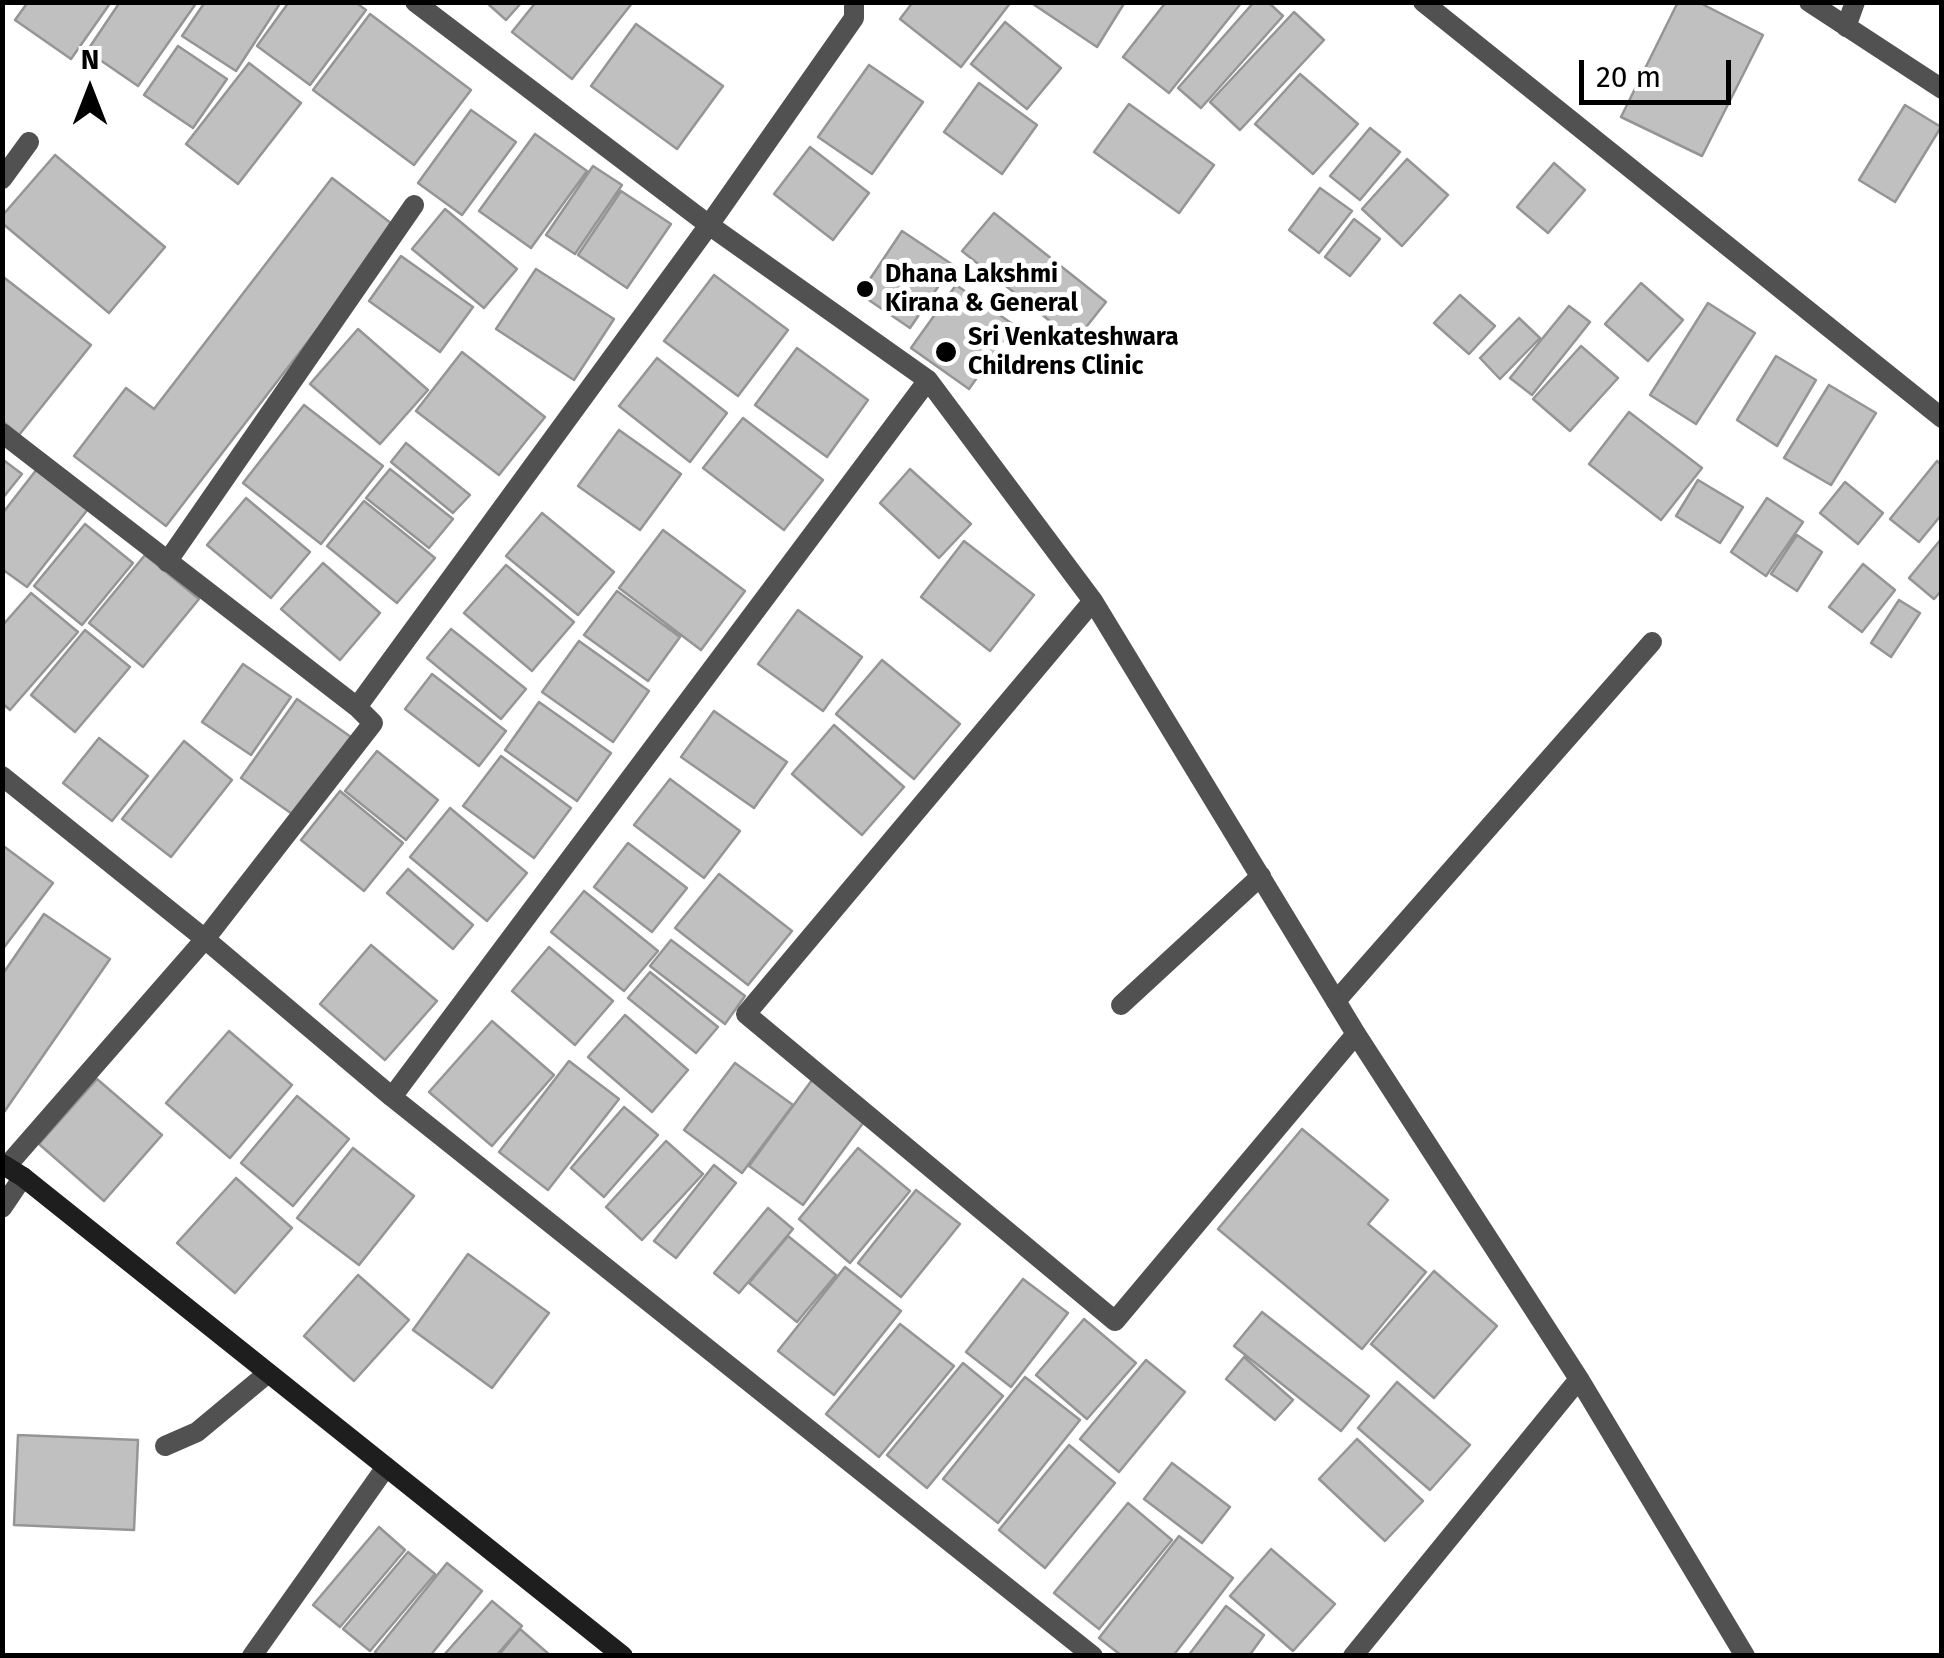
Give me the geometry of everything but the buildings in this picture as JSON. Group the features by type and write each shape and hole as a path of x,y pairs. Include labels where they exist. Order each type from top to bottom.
{"street":[{"path":"416,2 709,225 928,380 1093,601 1356,1034 1579,1380 1745,1656"},
{"path":"357,708 709,225 854,10 837,2"},
{"path":"1423,2 1942,418"},
{"path":"1809,2 1942,88"},
{"path":"1846,27 1855,2"},
{"path":"2,179 29,142"},
{"path":"167,562 414,205"},
{"path":"392,1097 928,380"},
{"path":"2,433 373,723 205,939 10,1169 2,1208"},
{"path":"1093,601 746,1014 1114,1321 1356,1034"},
{"path":"1336,1001 1652,642"},
{"path":"2,776 205,939 392,1097 1092,1656"},
{"path":"1121,1005 1261,876"},
{"path":"10,1169 623,1656"},
{"path":"165,1446 197,1432 268,1373"},
{"path":"1353,1656 1579,1380"},
{"path":"252,1656 386,1467"}],"place":[{"name":"Dhana Lakshmi Kirana & General","path":"865,289"},
{"name":"Sri Venkateshwara Childrens Clinic","path":"946,352"}]}
